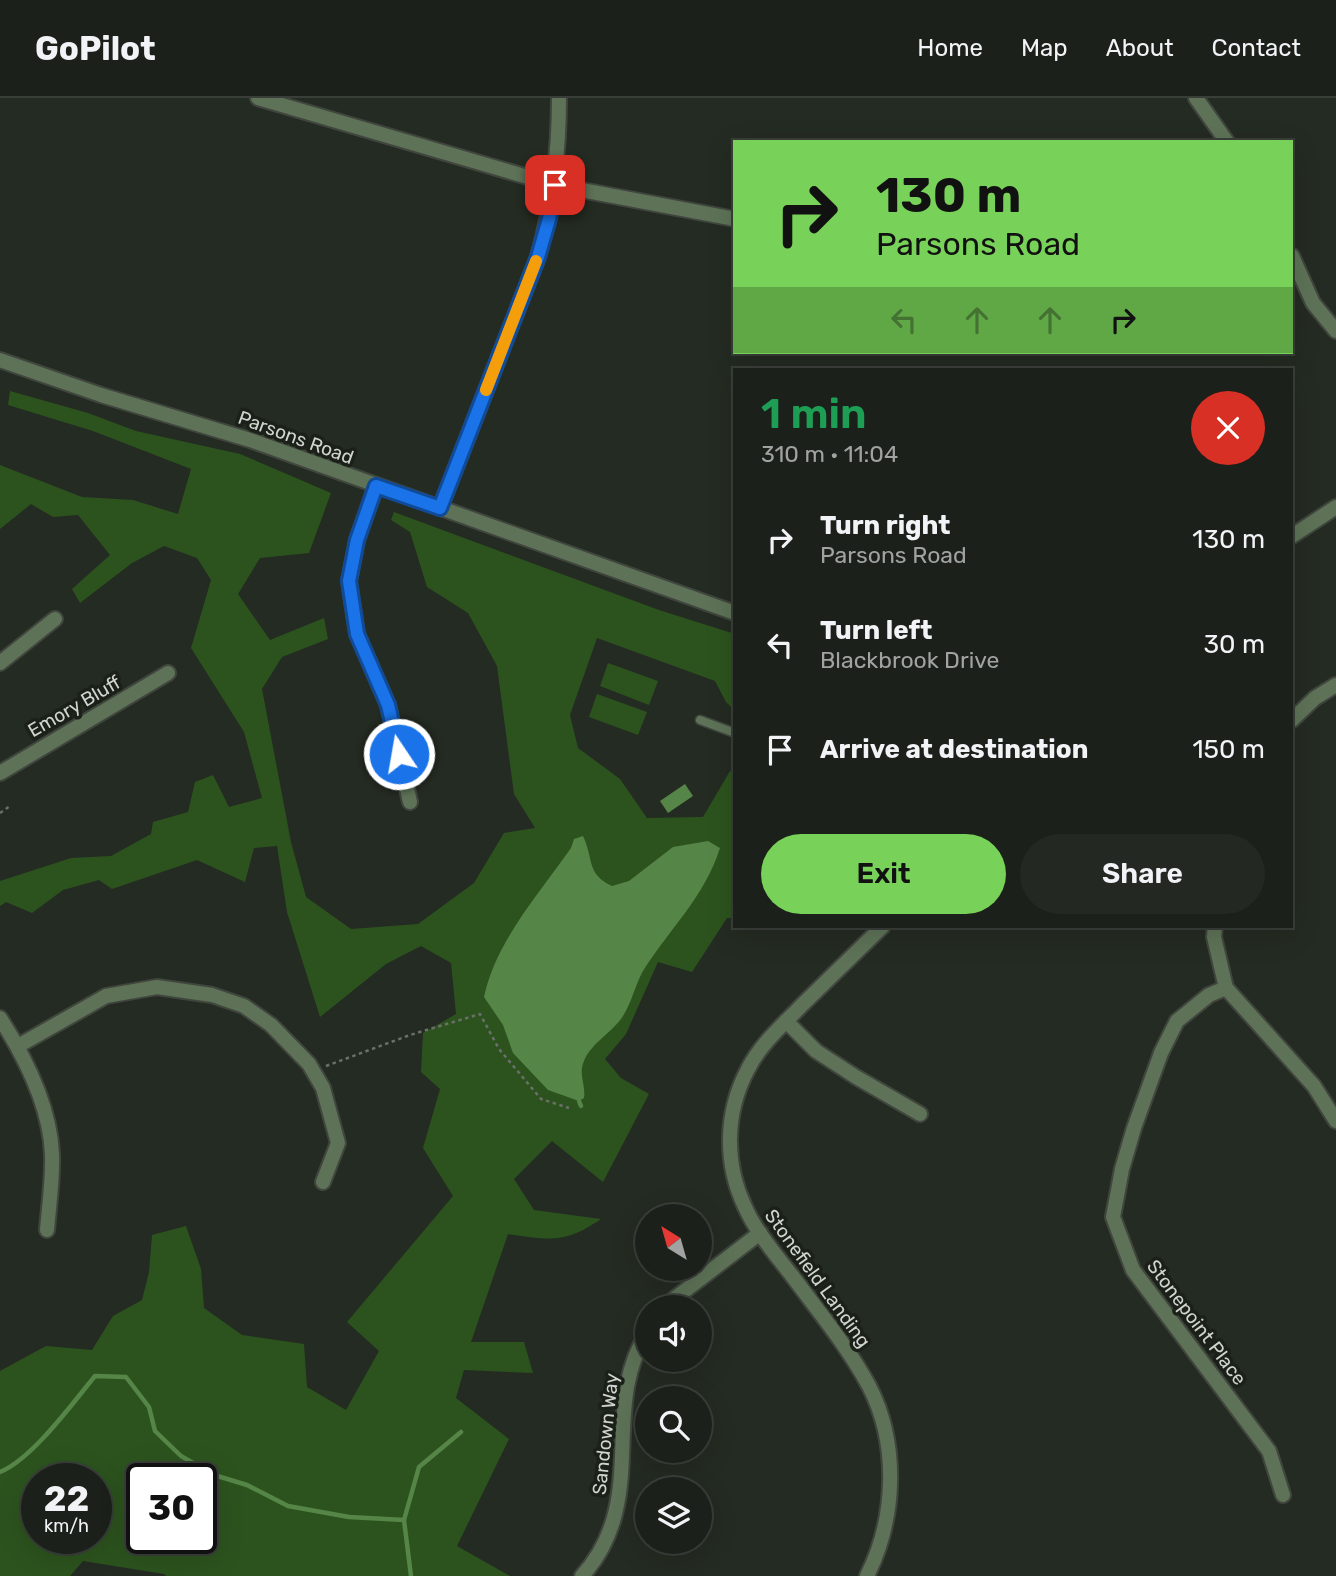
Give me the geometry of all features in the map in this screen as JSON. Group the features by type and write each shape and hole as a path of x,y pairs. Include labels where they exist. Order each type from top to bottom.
{"street":[{"path":"258,98 555,185 733,219"},
{"path":"440,508 538,257 555,185 559,98"},
{"path":"1196,98 1226,140"},
{"path":"1293,259 1313,303 1336,331"},
{"name":"Parsons Road","path":"0,360 102,396 250,440 733,612"},
{"path":"376,486 357,540 349,581 357,634 388,705 410,802"},
{"path":"1293,535 1336,507"},
{"path":"0,663 55,619"},
{"name":"Emory Bluff","path":"0,772 168,673"},
{"path":"1293,719 1315,698 1336,685"},
{"name":"Stonefield Landing","path":"867,1576 878,1550 890,1499 887,1440 880,1412 870,1388 851,1356 745,1209 735,1181 730,1152 731,1123 737,1094 748,1067 765,1043 786,1021 881,928"},
{"path":"1215,928 1214,937 1226,988 1314,1086 1336,1121"},
{"path":"18,1046 106,996 158,988 212,996 244,1006 271,1025 309,1064 323,1088 338,1143 323,1182"},
{"name":"Stonepoint Place","path":"1226,988 1209,995 1177,1021 1161,1053 1122,1169 1114,1217 1133,1270 1269,1451 1283,1495"},
{"path":"0,1018 18,1046 45,1112 52,1153 47,1230"},
{"path":"786,1021 816,1051 920,1114"},
{"path":"679,1295 760,1233"},
{"name":"Sandown Way","path":"582,1576 595,1562 614,1522 620,1490 626,1387 635,1356"}],"lane":[{"path":"700,720 733,732"}],"path":[{"path":"0,813 10,806"},
{"path":"313,1071 385,1043 480,1014 499,1049 541,1099 569,1108"}],"shaded area":[{"path":"10,391 88,413 136,431 240,454 331,493 309,553 260,558 238,594 270,640 324,618 328,639 282,657 262,689 291,842 306,897 351,929 418,924 474,883 504,833 535,828 514,794 497,666 468,613 427,587 410,532 391,520 394,512 659,610 733,633 733,709 726,702 715,681 597,638 570,715 578,748 620,779 647,818 703,817 730,771 733,772 733,918 727,918 692,972 658,962 626,1034 605,1059 621,1078 649,1094 603,1182 552,1141 514,1179 534,1210 601,1219 577,1233 556,1238 508,1234 471,1342 524,1342 533,1373 464,1370 456,1398 509,1439 457,1546 510,1576 166,1576 83,1561 70,1576 0,1576 0,1371 46,1346 92,1350 113,1316 142,1300 149,1272 152,1235 186,1226 201,1269 204,1308 242,1335 304,1344 307,1387 346,1410 379,1351 347,1322 453,1196 423,1148 440,1089 421,1072 423,1033 456,1014 451,963 421,946 386,964 320,1017 287,912 277,846 254,848 245,882 197,860 112,889 99,880 63,890 32,913 6,902 0,906 0,881 71,858 111,856 151,834 153,822 188,812 195,782 213,775 229,807 262,798 244,732 191,648 211,580 197,558 164,546 132,563 80,603 72,589 110,555 78,515 53,517 31,504 0,529 0,465 82,497 133,500 178,514 191,469 93,431 8,405"},
{"path":"608,663 658,681 649,705 600,686"},
{"path":"597,694 647,712 638,735 589,717"},
{"path":"685,784 693,796 668,813 660,801"},
{"path":"583,836 594,871 612,886 629,881 673,847 708,841 720,848 696,898 643,971 623,1016 587,1055 582,1070 584,1098 579,1101 548,1090 513,1053 503,1025 484,997 490,976 508,937 571,848 574,839"}],"waterway":[{"path":"579,1101 581,1106"},
{"path":"0,1472 38,1443 95,1376 126,1377 149,1407 155,1431 181,1456 214,1475 247,1485 288,1506 349,1517 404,1520"},
{"path":"411,1576 404,1520 419,1467 461,1432"}],"slow traffic":[{"path":"486,390 536,261"}],"route":[{"path":"399,754 388,705 357,634 349,581 357,540 376,486 440,508 538,257 555,185"}]}
